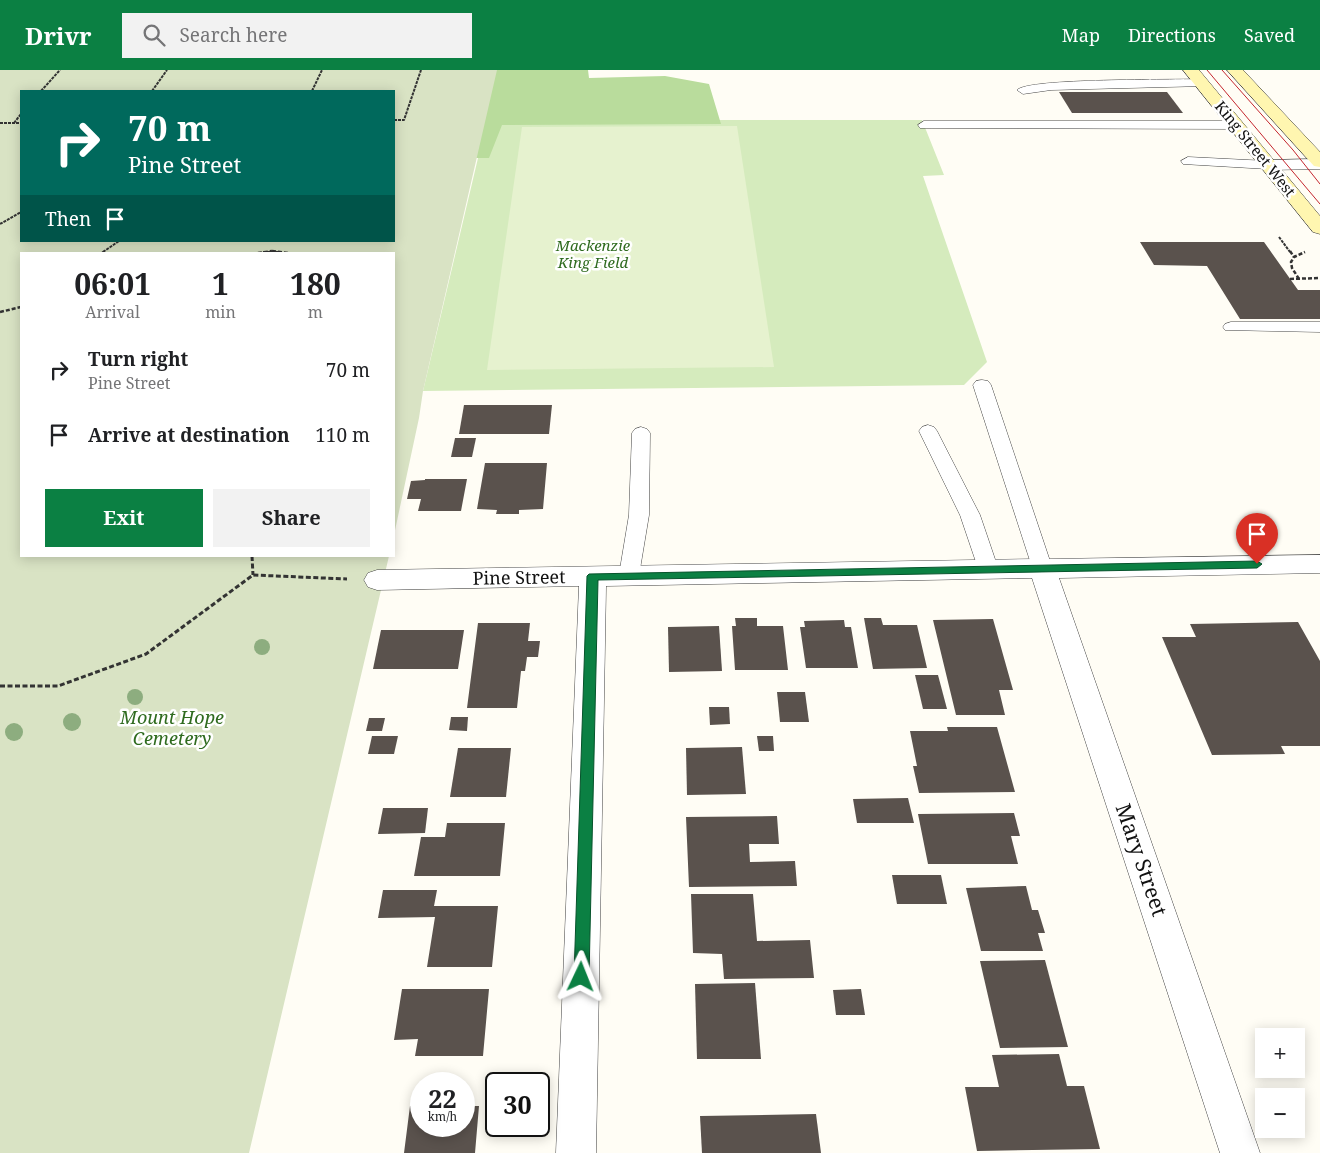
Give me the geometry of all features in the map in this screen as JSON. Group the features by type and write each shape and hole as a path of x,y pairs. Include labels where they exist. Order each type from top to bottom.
{"main road":[{"name":"King Street West","path":"1191,70 1320,228"},
{"path":"1235,70 1320,163"}],"street":[{"path":"1268,164 1320,163"},
{"name":"Pine Street","path":"377,580 1042,567 1319,566"},
{"name":"Mary Street","path":"1042,567 1240,1153"},
{"path":"576,1153 593,576"}],"lane":[{"path":"1022,90 1051,86 1201,83"},
{"path":"924,125 1237,125"},
{"path":"1188,161 1268,164"},
{"path":"1231,327 1320,327"},
{"path":"982,384 1042,567"},
{"path":"928,431 970,515 988,568"},
{"path":"629,576 639,514 641,433"}],"path":[{"path":"42,90 60,70"},
{"path":"153,90 167,70"},
{"path":"312,90 322,70"},
{"path":"395,120 404,120 421,70"},
{"path":"14,123 20,115"},
{"path":"0,123 20,123"},
{"path":"0,224 20,213"},
{"path":"1279,237 1294,257"},
{"path":"104,252 118,242"},
{"path":"1299,279 1292,268 1291,262 1294,257 1308,251"},
{"path":"265,252 280,252"},
{"path":"1290,279 1320,278"},
{"path":"0,312 20,307"},
{"path":"252,557 253,575"},
{"path":"0,686 58,686 146,654 253,575 377,580"}],"green space":[{"name":"Mount Hope Cemetery","path":"0,70 497,70 423,391 395,530 395,252 20,252 20,557 389,557 249,1153 0,1153"},
{"path":"461,70 588,70 589,78 665,76 709,84 721,124 502,125 489,158 395,158 395,131"},
{"name":"Mackenzie King Field","path":"487,120 922,120 944,175 923,176 987,362 964,385 423,391"},
{"path":"737,126 774,367 487,370 522,127"}],"building":[{"path":"1059,92 1167,92 1183,113 1072,113"},
{"path":"1140,242 1264,242 1298,290 1320,290 1320,319 1240,319 1207,266 1154,265"},
{"path":"464,405 552,405 549,434 459,434"},
{"path":"455,438 476,438 472,457 451,457"},
{"path":"485,463 547,463 543,509 519,510 519,514 496,514 497,510 477,509"},
{"path":"467,479 461,511 418,511 421,499 407,499 411,481"},
{"path":"735,618 757,618 757,626 783,626 788,670 735,670 732,626 736,626"},
{"path":"864,618 881,618 883,625 917,625 927,668 873,669"},
{"path":"993,619 1013,690 999,690 1005,715 956,715 933,620"},
{"path":"844,620 845,627 851,627 858,668 806,668 800,627 805,627 804,621"},
{"path":"1298,622 1320,661 1320,746 1281,746 1285,754 1212,755 1162,637 1196,637 1190,624"},
{"path":"478,623 530,623 528,641 540,641 538,657 527,657 525,671 521,671 517,708 467,708"},
{"path":"719,626 722,671 669,672 668,627"},
{"path":"381,630 464,630 458,669 373,669"},
{"path":"915,675 938,675 947,709 923,709"},
{"path":"777,692 805,692 809,722 780,722"},
{"path":"709,707 729,707 730,724 710,725"},
{"path":"451,717 468,717 467,731 449,730"},
{"path":"369,718 385,718 382,731 366,731"},
{"path":"947,727 997,727 1015,792 919,793 913,766 917,766 910,731 948,731"},
{"path":"372,736 398,736 394,754 368,754"},
{"path":"757,736 773,736 774,751 759,751"},
{"path":"742,747 746,794 687,795 686,748"},
{"path":"458,748 511,748 506,797 450,797"},
{"path":"908,798 914,823 857,823 853,799"},
{"path":"383,808 428,808 425,833 378,834"},
{"path":"1014,813 1020,836 1011,836 1018,864 928,864 918,814"},
{"path":"777,816 779,844 749,844 750,862 795,861 797,886 689,887 686,817"},
{"path":"447,823 505,823 500,876 414,876 421,837 445,837"},
{"path":"892,875 941,875 947,904 897,904"},
{"path":"1026,886 1032,910 1038,910 1045,933 1038,933 1043,951 981,951 966,888"},
{"path":"383,890 437,890 434,906 498,906 492,967 427,967 435,917 378,918"},
{"path":"691,894 753,894 757,941 810,940 814,978 724,979 722,954 693,953"},
{"path":"1045,960 1068,1047 1000,1048 980,961"},
{"path":"755,983 761,1059 697,1059 695,984"},
{"path":"402,989 489,989 483,1056 415,1056 418,1039 394,1040"},
{"path":"861,989 865,1015 836,1015 833,990"},
{"path":"1059,1054 1067,1086 1084,1086 1100,1149 977,1151 965,1087 999,1087 992,1055"},
{"path":"410,1106 410,1137 475,1137 475,1106 479,1106 475,1153 404,1153"},
{"path":"816,1114 821,1153 702,1153 700,1116"}],"tram line":[{"path":"1207,70 1320,204"},
{"path":"1222,70 1293,150 1320,184"}],"route":[{"path":"581,977 593,576 1257,564"}]}
